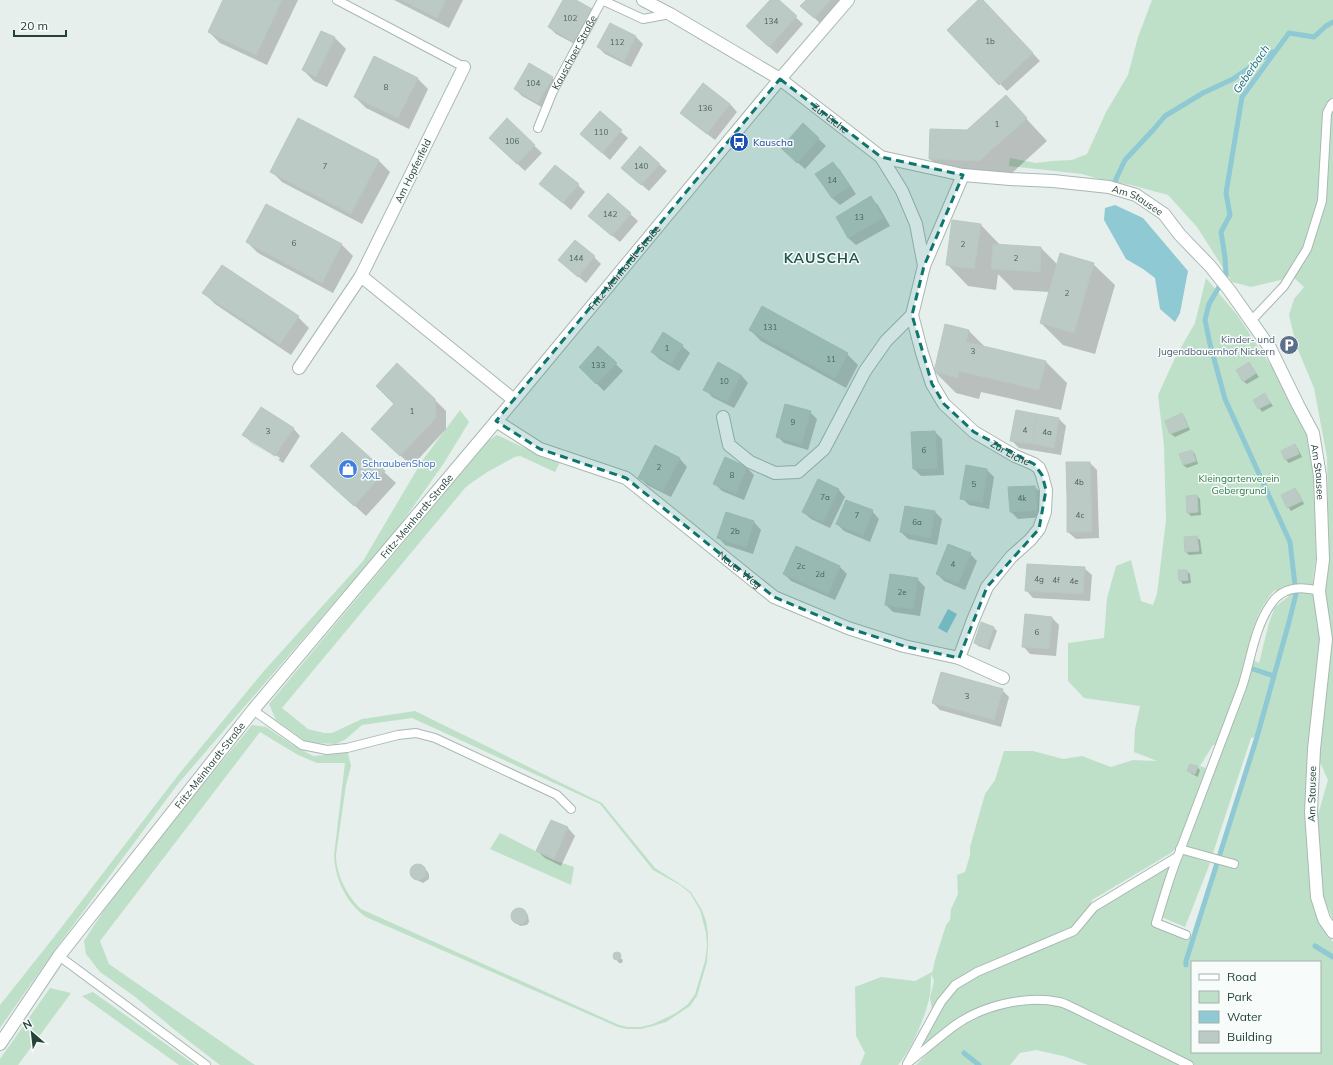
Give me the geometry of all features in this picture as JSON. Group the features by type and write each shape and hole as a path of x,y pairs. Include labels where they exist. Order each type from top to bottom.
{"street":[{"path":"643,0 670,14 780,79"},
{"name":"Fritz-Meinhardt-Straße","path":"0,1044 59,956 253,710 514,400 780,79 848,0"},
{"name":"Am Hopfenfeld","path":"299,368 362,276 464,67"},
{"name":"Zur Eiche","path":"780,79 881,156 902,191 916,224 924,266"},
{"name":"Zur Eiche","path":"881,156 963,175 1010,179"},
{"name":"Zur Eiche","path":"959,658 987,587 1011,557 1039,529 1044,512 1046,490 1039,468 1034,464 1014,456 974,432 944,404 932,384 922,353 912,315 924,266 963,175"},
{"name":"Am Stausee","path":"1010,179 1053,181 1109,187 1136,195 1164,214 1180,235 1210,266 1230,291 1270,348 1313,433 1320,484 1323,560 1319,591 1326,639 1314,749 1311,812 1317,897 1324,919 1333,932"},
{"path":"362,276 514,400"},
{"path":"723,417 729,445 750,462 775,473 798,472 824,450 865,370 886,341 912,315"},
{"name":"Neuer Weg","path":"496,421 540,449 626,478 774,597 848,628 904,646 959,658 1003,678"}],"lane":[{"path":"337,0 464,67"},
{"name":"Kauschaer Straße","path":"538,128 552,91 602,0 643,19 670,14"},
{"path":"1251,321 1284,286 1307,249 1322,201 1326,113 1330,105 1333,103"},
{"path":"1186,935 1156,923 1179,853 1242,685 1261,623 1271,603 1281,594 1294,588 1307,588 1319,591"},
{"path":"253,710 302,745 327,750 347,748 398,735 416,733 435,738 557,795 571,809"},
{"path":"907,1064 941,1002 955,985 977,972 1074,931 1094,907 1179,853 1234,864"},
{"path":"59,956 206,1065"},
{"path":"907,1064 954,1026 984,1010 1004,1004 1045,1000 1060,1002 1076,1009 1189,1065"}],"highlighted area":[{"path":"780,79 881,157 963,175 924,266 912,315 932,384 944,404 974,432 1034,464 1042,475 1046,490 1039,529 987,587 959,658 904,646 848,628 774,597 626,478 540,449 496,421"}],"green space":[{"path":"1152,0 1333,0 1333,920 1323,896 1317,818 1328,780 1319,760 1325,593 1329,566 1327,457 1314,388 1296,345 1289,315 1294,299 1304,287 1293,277 1251,287 1232,282 1197,227 1168,195 1082,174 1009,166 1010,158 1036,163 1072,160 1087,154 1106,112 1128,75 1138,37"},
{"name":"Kleingartenverein Gebergrund","path":"1206,278 1238,316 1277,375 1308,437 1314,477 1316,558 1313,578 1313,594 1321,641 1307,755 1307,815 1312,899 1320,923 1333,942 1333,1065 1088,1065 1063,1056 1036,1050 1020,1053 1010,1065 916,1065 931,1050 928,1047 907,1064 941,1002 955,985 977,972 1074,931 1094,907 1177,857 1157,923 1193,938 1257,737 1251,738 1212,856 1187,846 1223,744 1213,745 1200,766 1206,768 1179,845 1171,853 1092,900 1091,904 1071,928 981,967 955,984 941,997 932,1009 930,998 934,981 931,974 930,996 926,1011 916,1036 903,1059 898,1065 860,1065 865,1053 856,1036 855,987 881,977 915,981 932,973 946,925 950,920 951,909 958,894 957,875 965,872 970,855 970,847 985,794 995,780 1004,751 1033,751 1063,759 1082,756 1111,767 1133,760 1157,761 1134,752 1135,729 1140,706 1084,698 1068,681 1068,643 1104,638 1107,598 1116,566 1131,560 1141,601 1153,605 1157,594 1166,520 1164,446 1158,395 1175,358 1195,323","holes":["1275,590 1289,596 1275,607 1269,623 1259,663 1246,656 1253,629 1263,605"]},
{"path":"460,410 469,422 444,463 396,531 177,785 54,951 0,1028 0,1005 179,774 263,672 363,561 422,461"},
{"path":"497,435 542,456 560,462 555,472 520,456 515,457 489,471 465,488 282,708 308,729 324,733 332,733 362,719 415,711 602,803 655,868 691,892 702,910 706,921 708,946 707,962 697,996 690,1006 666,1022 641,1029 627,1029 618,1027 366,917 347,898 339,881 335,864 334,855 345,763 317,763 298,755 260,732 100,941 109,964 255,1065 220,1065 134,996 100,972 86,954 84,941 104,910 190,800 252,725 266,727 313,756 348,753 351,766 346,785 336,862 343,884 351,898 361,909 619,1025 641,1027 653,1024 676,1013 688,1004 695,994 705,961 707,946 706,933 700,910 690,893 680,885 653,870 600,804 412,718 362,725 346,739 336,744 318,743 305,741 276,720 269,704 488,441"},
{"path":"500,833 553,860 574,867 571,885 490,849"},
{"path":"1184,854 1210,863 1185,927 1161,917"},
{"path":"50,988 71,993 18,1065 0,1065 0,1059"},
{"path":"93,992 195,1065 179,1065 82,996"}],"water":[{"path":"1115,205 1143,218 1188,271 1180,313 1175,322 1160,309 1155,278 1126,259 1104,220 1105,208"},
{"path":"948,609 957,614 947,633 938,628"}],"building":[{"path":"223,0 282,0 256,55 208,32"},
{"path":"402,0 446,0 437,18"},
{"path":"563,0 576,0 592,9 574,42 548,27"},
{"path":"770,0 779,0 797,16 769,47 746,26"},
{"path":"806,0 831,0 814,18 800,6"},
{"path":"978,0 983,0 1033,53 999,85 947,30"},
{"path":"610,23 636,36 624,61 597,47"},
{"path":"321,31 335,37 316,77 302,70"},
{"path":"374,56 418,78 398,118 354,97"},
{"path":"529,63 553,77 538,103 514,89"},
{"path":"703,83 730,104 707,134 680,113"},
{"path":"1006,95 1027,118 979,161 929,159 930,129 967,130"},
{"path":"600,111 622,130 602,153 580,134"},
{"path":"298,118 379,160 351,214 270,172"},
{"path":"507,118 535,145 517,164 489,138"},
{"path":"803,123 819,138 797,163 781,148"},
{"path":"640,146 660,164 641,185 621,168"},
{"path":"833,162 850,186 832,198 815,174"},
{"path":"555,165 579,184 563,203 539,184"},
{"path":"608,193 631,213 612,236 588,216"},
{"path":"871,196 883,218 848,238 836,217"},
{"path":"266,204 342,244 322,283 246,242"},
{"path":"952,220 981,224 974,269 946,265"},
{"path":"575,240 595,256 578,277 558,260"},
{"path":"993,244 1041,247 1040,272 991,269"},
{"path":"1060,253 1094,263 1074,333 1040,323"},
{"path":"222,265 299,316 280,344 202,293"},
{"path":"762,306 848,353 835,378 749,330"},
{"path":"945,324 969,330 966,342 1046,361 1039,390 959,371 958,378 934,372"},
{"path":"663,332 683,345 671,364 651,352"},
{"path":"598,346 617,363 596,384 579,367"},
{"path":"718,362 741,375 727,402 703,390"},
{"path":"1249,362 1256,373 1243,382 1236,370"},
{"path":"397,363 435,399 436,418 400,456 371,429 394,404 376,386"},
{"path":"1265,393 1270,403 1258,409 1253,400"},
{"path":"785,404 811,411 801,444 776,437"},
{"path":"261,407 294,428 275,456 242,435"},
{"path":"1016,410 1037,414 1032,444 1010,441"},
{"path":"1182,413 1188,427 1170,434 1165,421"},
{"path":"1037,414 1059,418 1054,448 1032,444"},
{"path":"935,431 937,468 913,469 911,432"},
{"name":"SchraubenShop XXL","path":"342,432 385,471 354,506 310,466"},
{"path":"1295,444 1299,454 1285,460 1281,451"},
{"path":"655,445 680,458 663,491 638,478"},
{"path":"1192,450 1196,461 1183,465 1179,454"},
{"path":"725,457 747,467 736,494 713,484"},
{"path":"1066,462 1090,462 1091,497 1067,497"},
{"path":"966,465 987,469 982,502 960,499"},
{"path":"818,479 839,489 823,522 802,512"},
{"path":"1035,486 1037,510 1010,512 1008,487"},
{"path":"1295,488 1302,501 1287,508 1281,495"},
{"path":"1197,495 1198,512 1187,513 1186,496"},
{"path":"1067,497 1091,497 1092,532 1067,532"},
{"path":"846,500 873,510 863,535 836,524"},
{"path":"905,506 935,511 930,538 900,532"},
{"path":"726,512 754,521 746,547 717,538"},
{"path":"1197,536 1199,551 1185,552 1184,537"},
{"path":"948,544 971,553 958,583 936,574"},
{"path":"796,546 818,556 805,584 783,574"},
{"path":"818,556 840,566 828,594 805,584"},
{"path":"1027,564 1085,567 1083,594 1025,591"},
{"path":"1178,570 1187,570 1188,580 1179,581"},
{"path":"890,574 918,578 913,609 885,605"},
{"path":"1025,614 1052,617 1049,649 1022,647"},
{"path":"981,622 994,627 987,648 974,643"},
{"path":"941,672 1003,689 994,720 932,703"},
{"path":"1190,764 1198,766 1195,774 1187,771"},
{"path":"551,820 568,827 554,859 536,851"},
{"path":"418,864 425,869 426,872 421,879 418,880 411,875 410,872 415,865"},
{"path":"519,908 526,913 527,916 522,923 519,924 512,919 511,916 516,909"},
{"path":"617,952 620,953 620,959 617,960 614,959 613,956 614,953"}],"waterway":[{"name":"Geberbach","path":"1186,965 1257,737 1296,594 1290,542 1225,399 1205,320 1209,304 1226,275 1221,232 1230,215 1226,193 1242,97 1289,33 1314,37 1333,22"},
{"name":"Geberbach","path":"1115,184 1125,160 1165,116 1203,93 1233,79 1272,52"},
{"path":"1247,667 1274,676"},
{"path":"1315,946 1333,957"},
{"path":"964,1053 979,1065"}],"place":[{"name":"Kauscha","path":"739,142"},
{"name":"Kinder- und Jugendbauernhof Nickern","path":"1289,345"},
{"name":"SchraubenShop XXL","path":"348,469"}],"district":[{"name":"KAUSCHA","path":"822,258"}]}
